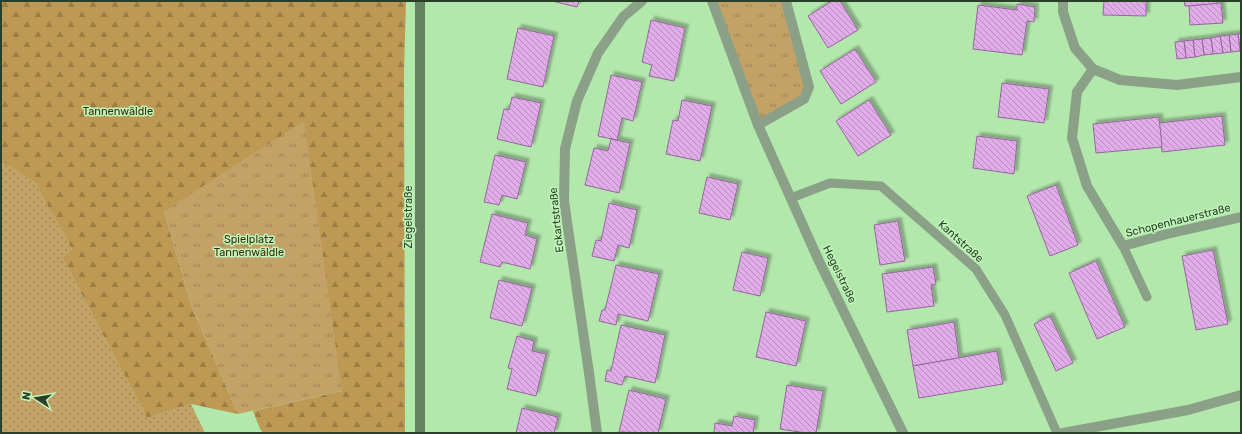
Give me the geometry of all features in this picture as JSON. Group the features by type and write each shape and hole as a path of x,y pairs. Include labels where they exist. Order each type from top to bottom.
{"main road":[{"name":"Ziegelstraße","path":"420,1 420,433"}],"street":[{"name":"Eckartstraße","path":"597,433 564,202 565,149 577,101 598,53 624,17 642,1"},
{"name":"Hegelstraße","path":"712,1 758,125 818,259 903,433"},
{"path":"758,125 804,99 809,87 786,1"},
{"path":"1063,1 1063,12 1075,48 1093,69 1120,80 1177,85 1241,77"},
{"name":"Schopenhauerstraße","path":"1093,69 1077,92 1072,138 1087,186 1123,246 1241,217"},
{"path":"1063,433 1188,410 1241,395"}],"lane":[{"name":"Kantstraße","path":"791,198 830,183 881,186 976,269 1004,315 1057,433"},
{"path":"1123,246 1147,297"}],"green space":[{"name":"Tannenwäldle","path":"1,1 406,1 404,73 405,433 263,433 253,411 342,391 164,211 191,305 238,414 191,404 147,418 62,257 72,249 35,183 1,161"},
{"path":"712,1 786,1 809,87 804,99 758,125"},
{"name":"Spielplatz Tannenwäldle","path":"304,121 342,391 238,414 191,305 164,211"},
{"path":"1,161 35,183 72,249 62,257 147,418 191,404 205,433 1,433"}],"building":[{"path":"552,1 579,1 577,7"},
{"path":"832,1 840,1 858,30 828,48 808,16"},
{"path":"1104,1 1146,1 1146,16 1103,15"},
{"path":"1184,1 1217,1 1217,4 1185,6"},
{"path":"1221,3 1223,23 1190,25 1189,6"},
{"path":"1017,4 1035,7 1034,22 1027,21 1022,55 973,49 978,5 1017,10"},
{"path":"651,20 685,28 674,81 649,76 652,65 642,62"},
{"path":"518,28 554,36 543,87 507,79"},
{"path":"1241,33 1241,50 1240,51 1238,34"},
{"path":"1238,34 1240,51 1231,52 1229,35"},
{"path":"1229,35 1231,52 1223,53 1220,36"},
{"path":"1220,36 1223,53 1213,54 1211,38"},
{"path":"1211,38 1213,54 1204,55 1202,39"},
{"path":"1202,39 1204,55 1195,57 1193,40"},
{"path":"1193,40 1195,57 1186,58 1184,41"},
{"path":"1184,41 1186,58 1177,59 1175,42"},
{"path":"855,49 876,82 841,104 820,71"},
{"path":"611,75 642,82 633,121 622,118 617,140 598,136"},
{"path":"1002,83 1049,89 1044,123 998,117"},
{"path":"512,97 541,103 531,147 497,139 504,109 509,110"},
{"path":"682,100 712,106 700,161 666,154 673,120 678,121"},
{"path":"869,100 891,135 858,156 836,121"},
{"path":"1222,116 1225,145 1162,152 1159,123"},
{"path":"1159,117 1162,147 1096,153 1093,124"},
{"path":"977,136 1017,141 1014,174 973,168"},
{"path":"611,139 630,143 619,193 585,185 594,148 608,151"},
{"path":"495,155 526,162 517,199 502,195 499,205 484,202"},
{"path":"707,177 738,184 730,220 699,213"},
{"path":"1056,185 1078,245 1050,256 1027,196"},
{"path":"609,203 637,210 629,248 618,245 614,261 592,256 596,240 601,241"},
{"path":"492,214 528,223 525,235 537,239 530,269 502,262 500,267 480,262"},
{"path":"898,221 905,261 880,265 874,225"},
{"path":"1213,250 1228,324 1196,330 1182,256"},
{"path":"742,252 768,258 760,296 733,290"},
{"path":"1096,261 1125,327 1097,339 1069,273"},
{"path":"616,265 659,274 648,321 618,314 616,325 599,321 602,310 605,310"},
{"path":"933,267 936,284 931,285 934,306 887,312 882,274"},
{"path":"499,280 532,288 522,326 490,318"},
{"path":"766,312 806,321 796,366 756,357"},
{"path":"1050,316 1073,363 1056,371 1034,324"},
{"path":"954,322 959,358 913,366 907,330"},
{"path":"621,325 665,335 655,383 625,376 622,385 605,381 607,370 611,371"},
{"path":"517,336 534,341 532,351 546,354 536,396 507,389 512,369 508,368"},
{"path":"997,351 1003,384 919,398 913,366"},
{"path":"787,385 823,391 816,433 780,429"},
{"path":"629,390 666,399 658,433 619,432"},
{"path":"522,408 558,417 554,433 516,433"},
{"path":"734,416 755,420 753,433 714,433 715,423 732,426"}]}
